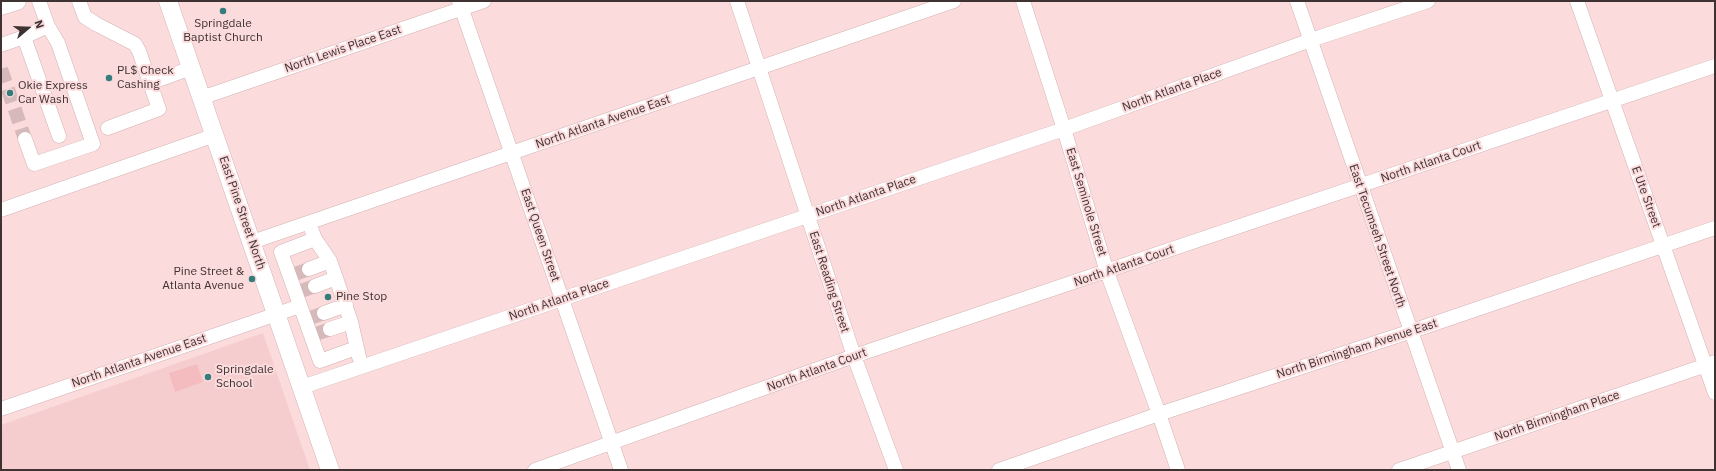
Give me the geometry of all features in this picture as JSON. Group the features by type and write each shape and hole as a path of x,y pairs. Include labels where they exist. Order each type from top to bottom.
{"main road":[{"path":"1,6 17,1"},
{"name":"East Pine Street North","path":"168,1 330,470"}],"street":[{"path":"25,139 34,164 93,144 58,44 48,26 40,1"},
{"path":"79,1 85,17 135,44 159,109 108,128"},
{"name":"North Lewis Place East","path":"201,98 460,5 484,1"},
{"name":"East Reading Street","path":"737,1 758,69 854,356 896,470"},
{"name":"North Atlanta Avenue East","path":"252,242 954,1"},
{"name":"East Seminole Street","path":"1023,1 1064,129 1107,272 1178,470"},
{"name":"East Tecumseh Street North","path":"1297,1 1459,470"},
{"name":"North Atlanta Place","path":"302,387 1064,129 1311,40 1428,1"},
{"name":"E Ute Street","path":"1577,1 1611,101 1710,364 1715,393"},
{"name":"East Queen Street","path":"460,5 621,470"},
{"path":"1,45 24,37 48,26"},
{"path":"24,37 59,136"},
{"name":"North Atlanta Court","path":"535,470 612,444 854,356 1715,66"},
{"path":"150,83 191,68"},
{"path":"1,210 214,135"},
{"path":"310,222 315,239 330,261 346,305 362,367"},
{"name":"North Birmingham Avenue East","path":"999,470 1159,414 1715,228"},
{"path":"315,239 281,252 292,275 314,335 320,361 356,348"},
{"path":"309,269 330,261"},
{"path":"315,286 336,278"},
{"name":"North Atlanta Avenue East","path":"1,409 277,313 299,297"},
{"path":"324,312 346,305"},
{"path":"330,329 351,322"},
{"name":"North Birmingham Place","path":"1399,470 1710,364"}],"shaded area":[{"name":"Springdale School","path":"263,333 310,470 1,470 1,425"},
{"path":"197,364 203,382 175,392 169,373"}],"tunnel":[{"path":"1,69 25,139"},
{"path":"295,274 309,269"},
{"path":"301,291 315,286"},
{"path":"310,318 324,313"},
{"path":"316,334 330,329"}],"place":[{"name":"Springdale Baptist Church","path":"223,11"},
{"name":"PL$ Check Cashing","path":"109,78"},
{"name":"Okie Express Car Wash","path":"10,93"},
{"name":"Pine Street & Atlanta Avenue","path":"252,279"},
{"name":"Pine Stop","path":"328,297"},
{"name":"Springdale School","path":"208,377"}]}
